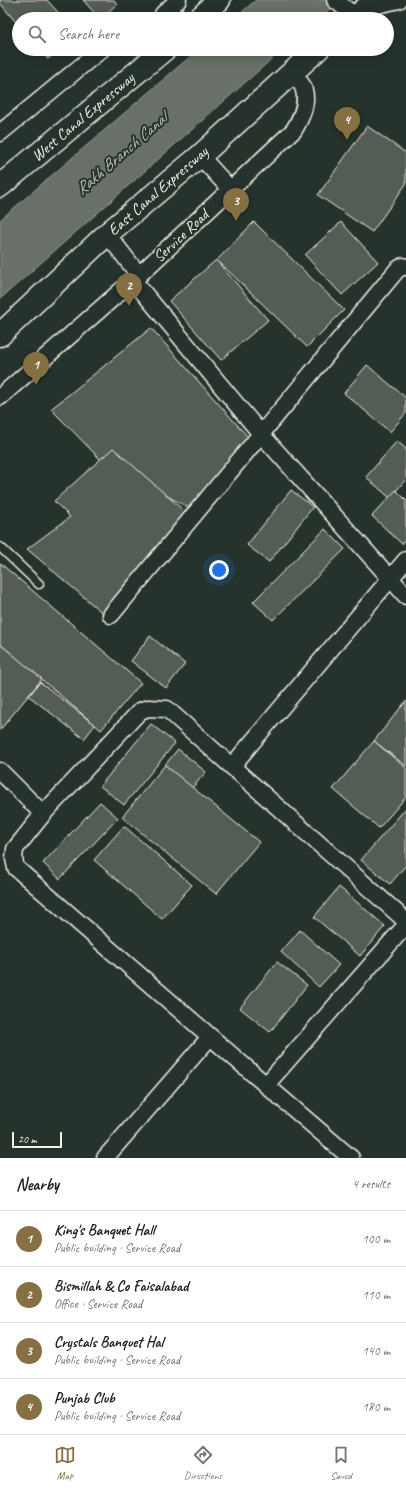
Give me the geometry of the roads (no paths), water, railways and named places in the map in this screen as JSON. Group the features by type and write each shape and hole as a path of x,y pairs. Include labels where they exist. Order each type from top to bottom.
{"main road":[{"path":"206,12 219,0"},
{"path":"347,11 376,0"},
{"name":"West Canal Expressway","path":"0,186 157,56"},
{"name":"East Canal Expressway","path":"0,334 107,234 200,156 310,56"}],"street":[{"path":"167,12 178,0"},
{"path":"347,11 399,0"},
{"path":"0,133 94,56"},
{"name":"Service Road","path":"0,398 136,278 294,130 301,117 305,104 303,87 291,72"},
{"path":"200,156 231,190"},
{"path":"107,234 136,278 260,434 406,596"},
{"path":"112,615 397,270 403,266 406,267"},
{"path":"232,766 406,560"},
{"path":"351,1158 16,868 14,858 15,848 43,814 140,711 148,708 167,709 406,921"},
{"path":"0,771 43,814"},
{"path":"266,1085 406,925"},
{"path":"106,1158 210,1037"}],"lane":[{"path":"0,547 39,584"}],"water":[{"path":"256,0 340,0 326,12 242,12"},
{"name":"Rakh Branch Canal","path":"191,56 275,56 0,299 0,220"}],"place":[{"name":"Punjab Club","path":"347,140"},
{"name":"Crystals Banquet Hal","path":"236,221"},
{"name":"Bismillah & Co Faisalabad","path":"129,306"},
{"name":"King's Banquet Hall","path":"36,385"}]}
